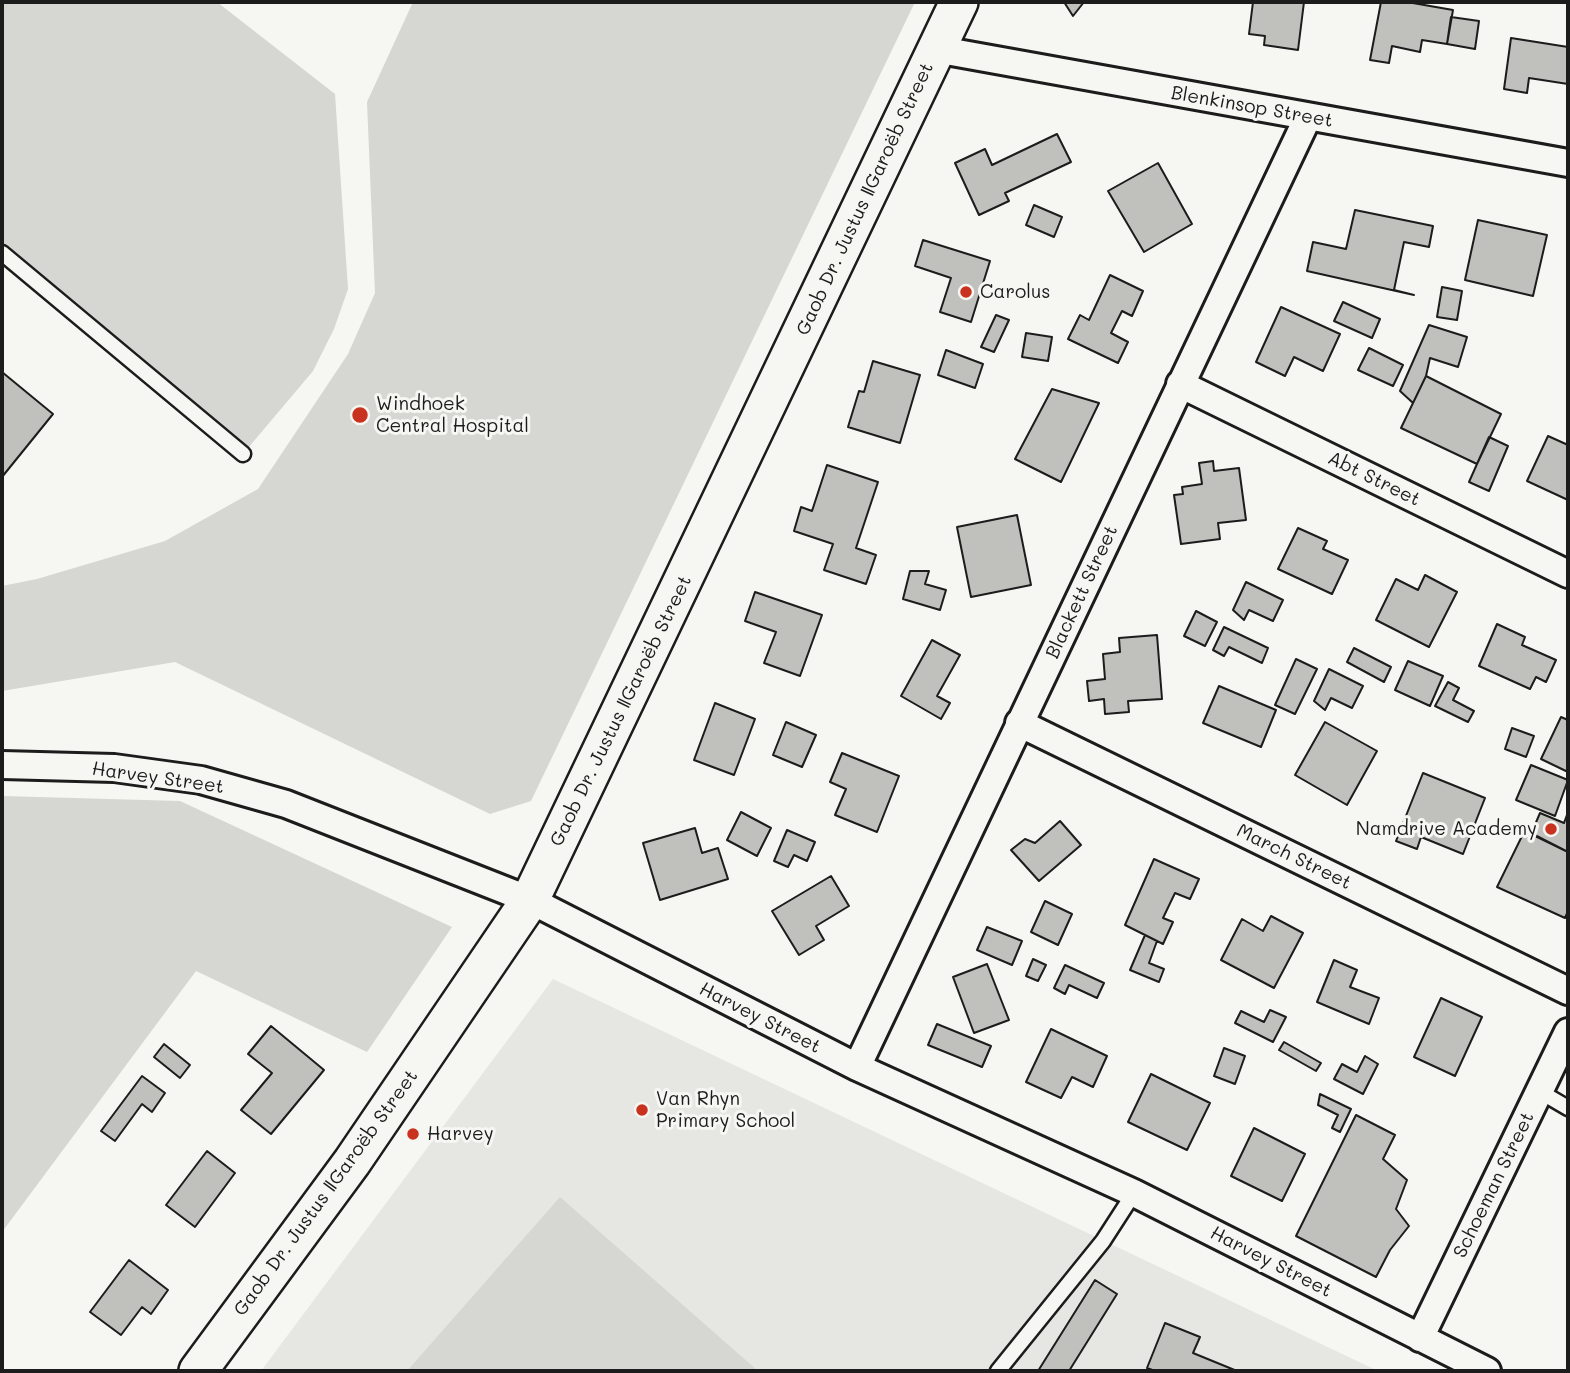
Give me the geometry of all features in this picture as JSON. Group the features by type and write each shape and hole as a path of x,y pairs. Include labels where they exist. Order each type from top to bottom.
{"street":[{"name":"Gaob Dr. Justus ǁGaroëb Street","path":"198,1371 352,1162 530,900 959,2"},
{"name":"Blenkinsop Street","path":"936,49 1568,163"},
{"name":"Blackett Street","path":"857,1068 1308,117"},
{"name":"Abt Street","path":"1180,384 1568,574"},
{"name":"March Street","path":"1019,723 1568,991"},
{"name":"Harvey Street","path":"2,765 114,768 201,780 286,804 530,900 857,1068 1134,1193 1487,1371"},
{"name":"Schoeman Street","path":"1420,1338 1568,1032"}],"lane":[{"path":"2,253 243,454"},
{"path":"1539,1091 1568,1108"},
{"path":"998,1371 1103,1241 1134,1193"}],"shaded area":[{"path":"2,2 217,2 335,94 348,289 334,329 313,371 243,454 2,253"},
{"name":"Windhoek Central Hospital","path":"413,2 915,2 531,801 490,814 175,662 2,691 2,586 37,579 165,541 258,489 348,354 375,293 367,102"},
{"path":"2,796 180,801 452,927 367,1052 196,971 2,1232"},
{"name":"Van Rhyn Primary School","path":"553,979 1378,1371 261,1371"},
{"path":"560,1197 758,1371 407,1371"}],"building":[{"path":"1064,2 1084,2 1073,16"},
{"path":"1253,2 1304,2 1298,50 1264,45 1265,36 1249,34"},
{"path":"1381,2 1407,2 1453,10 1447,44 1422,40 1420,52 1392,46 1389,63 1370,60"},
{"path":"1451,17 1479,21 1475,49 1447,44"},
{"path":"1511,38 1568,47 1568,84 1529,78 1527,93 1504,89"},
{"path":"1057,134 1071,162 1005,193 1009,201 979,215 955,163 985,149 992,165"},
{"path":"1158,163 1192,224 1144,252 1108,191"},
{"path":"1034,205 1062,217 1054,237 1026,225"},
{"path":"1355,210 1433,226 1429,247 1404,242 1394,290 1414,295 1307,271 1313,242 1346,249"},
{"path":"1478,220 1547,235 1533,296 1465,280"},
{"path":"923,240 990,261 971,322 940,312 951,278 915,266"},
{"path":"1110,275 1143,291 1132,316 1122,311 1111,333 1128,342 1118,363 1068,339 1080,315 1089,320"},
{"path":"1442,287 1462,291 1457,320 1437,317"},
{"path":"1343,302 1380,319 1372,338 1334,321"},
{"path":"1281,307 1340,334 1323,371 1294,357 1285,376 1256,362"},
{"path":"996,315 1009,320 994,352 981,347"},
{"path":"1429,325 1467,337 1458,367 1430,358 1426,376 1413,403 1400,391"},
{"path":"1026,333 1052,337 1048,361 1022,357"},
{"path":"1369,348 1403,365 1393,386 1358,370"},
{"path":"946,350 983,364 975,388 938,375"},
{"path":"873,361 920,375 900,443 848,427 859,391 864,392"},
{"path":"2,372 53,414 2,477"},
{"path":"1426,376 1501,414 1477,464 1401,428"},
{"path":"1052,389 1099,403 1061,482 1015,459"},
{"path":"1548,436 1568,445 1568,500 1527,481"},
{"path":"1489,437 1508,446 1489,491 1469,482"},
{"path":"1213,461 1214,471 1239,468 1246,520 1218,523 1220,539 1181,544 1174,495 1183,494 1182,487 1202,484 1199,463"},
{"path":"827,465 878,482 856,548 876,555 866,584 824,570 833,544 794,531 801,507 812,511"},
{"path":"1017,515 1031,585 971,597 957,527"},
{"path":"1298,528 1327,541 1323,549 1348,560 1332,594 1278,569"},
{"path":"910,571 929,571 925,584 946,590 940,610 903,599"},
{"path":"1425,575 1457,592 1429,647 1376,620 1396,579 1418,590"},
{"path":"1246,582 1283,600 1273,621 1249,610 1244,620 1233,610"},
{"path":"755,592 822,615 800,676 764,663 776,632 745,621"},
{"path":"1196,611 1217,622 1205,646 1184,636"},
{"path":"1497,624 1525,637 1522,645 1556,660 1546,682 1536,677 1530,689 1479,666"},
{"path":"1224,627 1268,648 1262,663 1229,647 1224,656 1213,650"},
{"path":"1157,635 1162,699 1128,701 1129,712 1105,714 1104,699 1089,701 1087,681 1105,679 1103,654 1120,652 1119,638"},
{"path":"932,640 960,655 937,696 950,703 941,719 901,696"},
{"path":"1354,648 1391,667 1384,682 1347,662"},
{"path":"1296,659 1317,669 1295,714 1275,705"},
{"path":"1408,661 1443,676 1430,706 1395,690"},
{"path":"1329,669 1363,686 1352,708 1331,698 1325,710 1314,701"},
{"path":"1448,682 1459,688 1453,700 1474,711 1468,722 1435,706"},
{"path":"1219,686 1276,710 1261,747 1203,723"},
{"path":"715,703 755,719 734,775 694,760"},
{"path":"1561,717 1568,720 1568,772 1541,759"},
{"path":"786,722 816,735 802,767 773,755"},
{"path":"1325,722 1377,751 1347,805 1295,775"},
{"path":"1512,728 1534,736 1526,757 1505,749"},
{"path":"842,753 899,776 877,832 835,815 846,789 830,782"},
{"path":"1531,765 1568,780 1555,816 1516,800"},
{"path":"1423,773 1485,798 1463,854 1421,837 1417,849 1396,841"},
{"path":"741,812 771,828 757,856 727,840"},
{"name":"Namdrive Academy","path":"1568,812 1568,852 1531,834 1540,813 1564,823"},
{"path":"1060,821 1081,845 1039,881 1011,850 1025,839 1035,843"},
{"path":"695,828 702,853 718,848 728,879 660,900 643,843"},
{"path":"787,830 815,842 807,861 794,855 788,867 774,861"},
{"path":"1525,830 1568,852 1568,911 1565,918 1497,887"},
{"path":"1154,859 1199,879 1190,899 1175,893 1163,918 1173,922 1163,944 1125,925"},
{"path":"831,876 849,906 816,926 824,940 799,955 772,911"},
{"path":"1045,901 1072,914 1058,945 1031,932"},
{"path":"1271,916 1303,933 1274,988 1221,960 1242,919 1263,931"},
{"path":"987,927 1022,941 1012,965 977,950"},
{"path":"1145,935 1157,941 1149,963 1164,969 1159,982 1130,970"},
{"path":"1033,959 1046,965 1038,981 1026,976"},
{"path":"1334,960 1357,970 1350,987 1379,998 1369,1024 1317,1002"},
{"path":"987,964 1009,1020 974,1033 953,977"},
{"path":"1065,965 1104,983 1097,998 1069,985 1065,994 1054,988"},
{"path":"1441,998 1482,1017 1455,1076 1414,1057"},
{"path":"1270,1010 1286,1017 1273,1042 1235,1023 1241,1011 1264,1022"},
{"path":"937,1024 991,1046 982,1067 928,1045"},
{"path":"271,1026 324,1070 271,1134 241,1110 272,1073 248,1054"},
{"path":"1051,1029 1107,1056 1093,1087 1072,1077 1061,1098 1026,1082"},
{"path":"1284,1042 1321,1063 1316,1071 1279,1050"},
{"path":"164,1044 190,1065 180,1078 154,1057"},
{"path":"1224,1048 1245,1056 1235,1084 1214,1076"},
{"path":"1365,1056 1378,1064 1363,1094 1334,1079 1342,1064 1357,1072"},
{"path":"1151,1074 1210,1103 1187,1150 1128,1122"},
{"path":"142,1076 165,1093 152,1112 142,1104 115,1141 101,1131"},
{"path":"1320,1094 1351,1109 1340,1132 1332,1128 1338,1115 1318,1105"},
{"path":"1356,1115 1395,1135 1383,1159 1407,1180 1396,1209 1409,1226 1390,1250 1376,1277 1296,1236"},
{"path":"1254,1128 1305,1154 1282,1201 1231,1176"},
{"path":"207,1151 235,1173 195,1227 166,1205"},
{"path":"129,1260 168,1290 151,1314 142,1307 121,1335 90,1312"},
{"path":"1095,1280 1117,1294 1069,1371 1038,1371"},
{"path":"1165,1323 1200,1337 1193,1353 1237,1371 1155,1371 1147,1368"}],"place":[{"name":"Carolus","path":"966,292"},
{"name":"Windhoek Central Hospital","path":"360,415"},
{"name":"Namdrive Academy","path":"1551,829"},
{"name":"Van Rhyn Primary School","path":"642,1110"},
{"name":"Harvey","path":"413,1134"}]}
